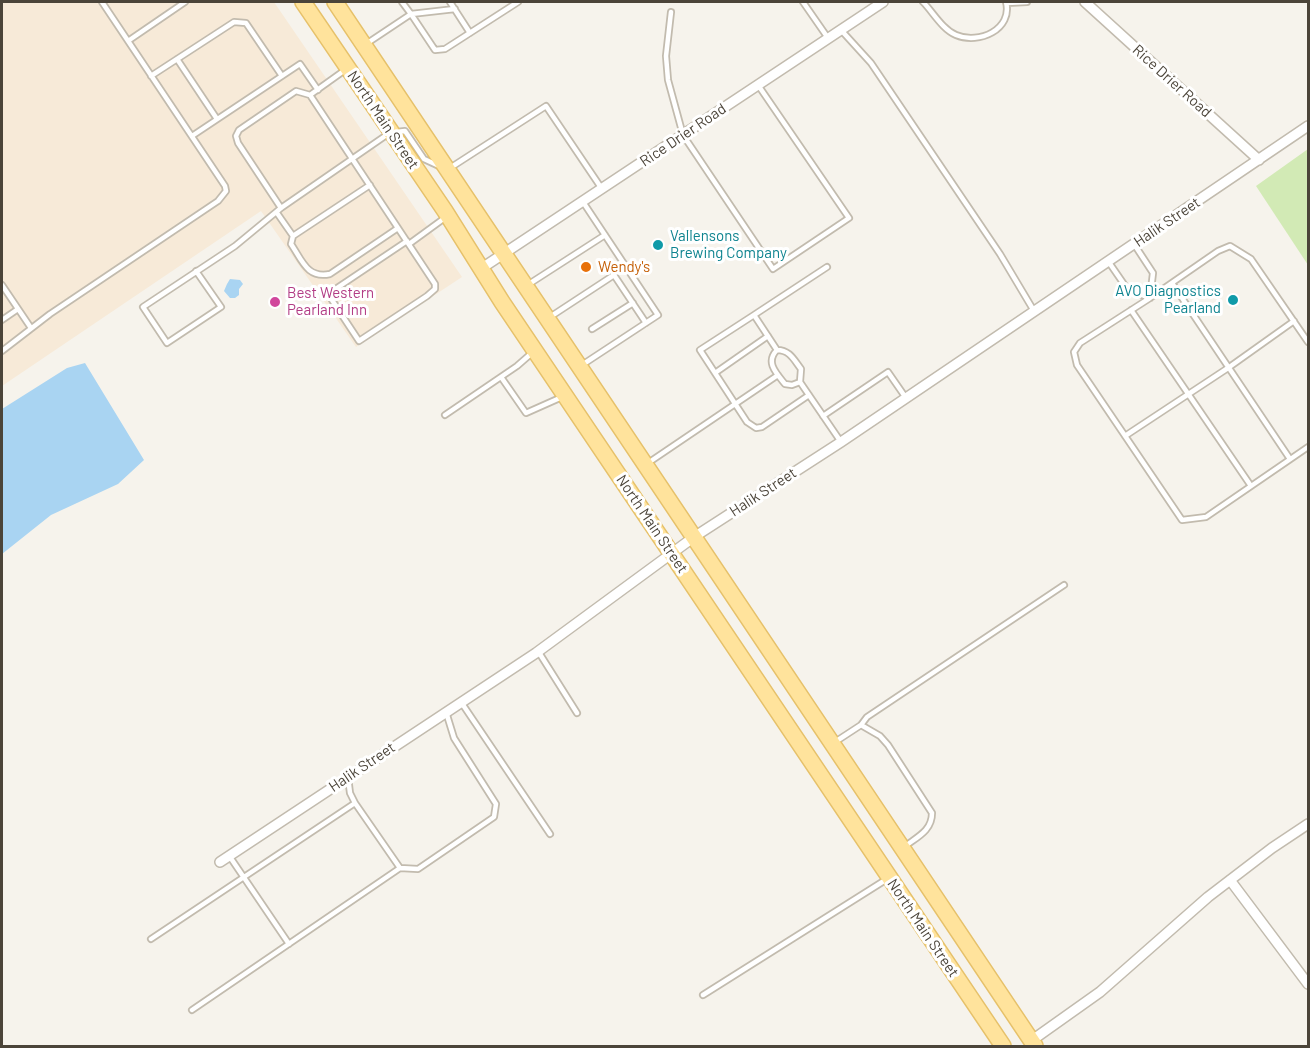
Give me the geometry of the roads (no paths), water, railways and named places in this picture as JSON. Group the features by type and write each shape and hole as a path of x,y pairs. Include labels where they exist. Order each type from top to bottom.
{"main road":[{"name":"North Main Street","path":"303,2 448,215 565,396 1002,1047"},
{"name":"North Main Street","path":"335,2 832,743 1030,1045"},
{"path":"810,759 832,743"}],"street":[{"name":"Rice Drier Road","path":"482,268 883,2"},
{"name":"Rice Drier Road","path":"1085,2 1258,160"},
{"name":"Halik Street","path":"220,862 538,651 694,537 841,442 1308,126"},
{"path":"1030,1045 1100,992 1208,897 1272,848 1308,824"},
{"path":"1230,880 1308,984"}],"lane":[{"path":"2,351 31,328 218,201 226,191 225,186 103,2"},
{"path":"128,41 185,2"},
{"path":"402,2 435,50 445,50 518,2"},
{"path":"803,2 828,38"},
{"path":"923,2 946,29 967,39 981,39 1002,24 1008,8 1006,2 1027,2"},
{"path":"364,45 411,14 453,4 470,33"},
{"path":"671,12 666,56 669,80 683,135 773,268 849,218 758,85"},
{"path":"151,76 234,22 246,23 282,76"},
{"path":"840,30 871,63 1000,254 1034,311"},
{"path":"177,59 217,119"},
{"path":"192,136 300,64 318,90"},
{"path":"310,95 348,69"},
{"path":"281,208 238,143 236,136 239,130 296,91 310,95 408,242 435,284 435,289 359,342 328,294 408,242 448,215"},
{"path":"196,271 221,307 167,343 143,307 196,271 235,246 281,208 391,132 405,131 424,159 448,170 546,106 602,189"},
{"path":"370,185 293,236 291,244 311,272 319,276 330,273 398,228"},
{"path":"579,367 658,315 583,202"},
{"path":"277,213 293,236"},
{"path":"526,287 605,235"},
{"path":"1134,244 1153,273 1150,298"},
{"path":"1308,342 1251,259 1230,246 1218,251 1080,343 1074,352 1077,365 1182,520 1206,517 1308,447"},
{"path":"1108,261 1128,290 1150,298"},
{"path":"809,395 762,427 756,428 747,422 700,350 827,267"},
{"path":"548,319 614,275 646,323"},
{"path":"1172,283 1290,459"},
{"path":"2,285 31,328"},
{"path":"592,330 633,303"},
{"path":"2,320 18,309"},
{"path":"1131,310 1251,486"},
{"path":"754,315 777,350"},
{"path":"1125,436 1294,321"},
{"path":"715,373 768,336"},
{"path":"445,415 517,366 535,350"},
{"path":"777,350 771,359 778,375 785,384 792,385 800,382"},
{"path":"777,350 789,353 801,369 800,382 841,442"},
{"path":"824,416 888,372 906,398"},
{"path":"645,464 778,375"},
{"path":"501,377 526,413 565,396"},
{"path":"832,743 1064,585"},
{"path":"538,651 577,713"},
{"path":"461,702 550,834"},
{"path":"192,1010 400,868 418,869 494,817 496,804 454,738 446,712"},
{"path":"861,725 880,736 888,745 932,813 932,822 926,831 901,848"},
{"path":"348,777 350,793 355,802 400,868"},
{"path":"151,939 355,802"},
{"path":"230,856 289,944"},
{"path":"703,995 889,877"}],"water":[{"path":"230,279 240,280 243,284 239,289 239,295 235,298 230,298 224,291"},
{"path":"85,363 144,460 118,484 51,515 2,554 2,409 67,368"}],"place":[{"name":"Vallensons Brewing Company","path":"658,245"},
{"name":"Wendy's","path":"586,267"},
{"name":"AVO Diagnostics Pearland","path":"1233,300"},
{"name":"Best Western Pearland Inn","path":"275,302"}]}
